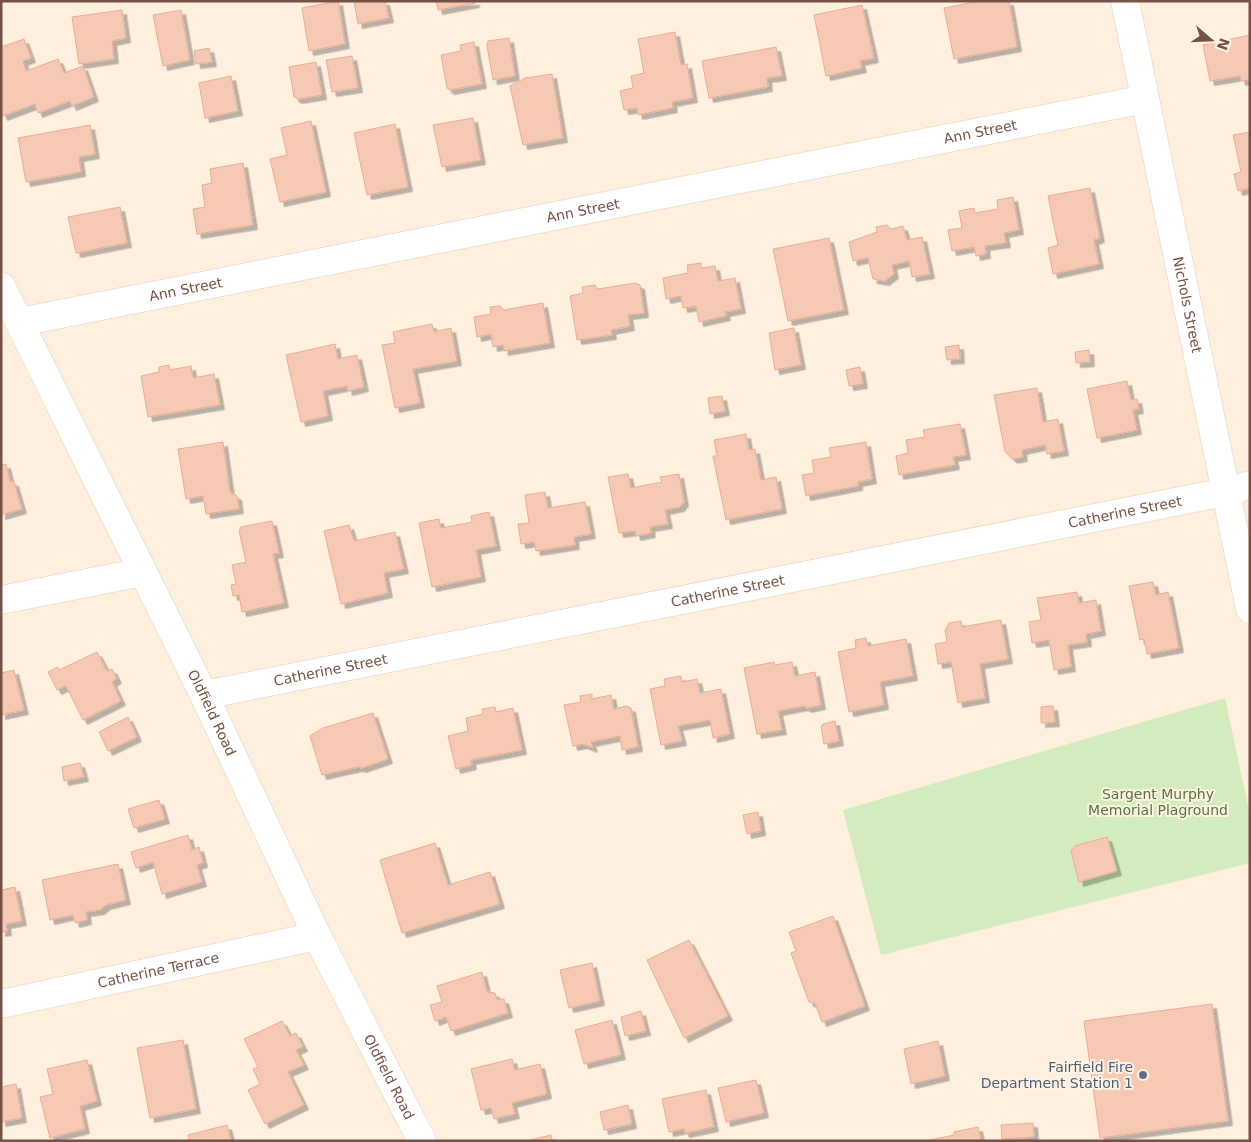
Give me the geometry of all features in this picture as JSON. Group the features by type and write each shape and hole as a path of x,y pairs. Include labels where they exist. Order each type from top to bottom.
{"street":[{"name":"Nichols Street","path":"1125,1 1145,99 1237,488 1250,609"},
{"name":"Ann Street","path":"20,322 1145,99"},
{"name":"Oldfield Road","path":"1,286 204,695 317,936 422,1141"},
{"name":"Catherine Street","path":"204,695 1237,488"},
{"path":"1,600 142,572"},
{"name":"Catherine Terrace","path":"1,1004 317,936"}],"green space":[{"name":"Sargent Murphy Memorial Plaground","path":"1225,698 1250,815 1250,863 881,955 843,810"}],"building":[{"path":"338,1 345,44 309,51 302,8"},
{"path":"354,1 385,1 389,18 358,24"},
{"path":"436,1 475,1 475,3 438,10"},
{"path":"980,1 1009,1 1017,47 954,59 944,8"},
{"path":"862,5 874,58 860,61 862,68 826,76 814,15"},
{"path":"122,10 126,38 112,41 114,59 79,64 72,17"},
{"path":"181,10 190,60 163,66 153,15"},
{"path":"675,32 681,65 687,64 693,98 672,102 673,108 638,115 637,108 624,110 620,91 633,88 631,76 644,73 638,39"},
{"path":"1250,35 1250,80 1241,81 1240,76 1210,81 1203,45"},
{"path":"509,38 515,76 493,80 487,46 488,41"},
{"path":"24,39 31,58 23,61 26,71 58,59 64,73 83,66 94,97 72,106 70,101 38,113 35,104 3,116 1,111 1,47"},
{"path":"474,42 482,84 450,90 447,88 441,55 461,51 460,45"},
{"path":"776,47 782,76 767,78 768,87 709,98 702,61"},
{"path":"209,48 212,62 196,64 194,51"},
{"path":"352,56 358,88 332,92 326,60"},
{"path":"316,62 322,95 298,99 294,97 289,67"},
{"path":"552,74 563,138 523,145 510,86 525,78"},
{"path":"231,76 238,111 205,118 199,83"},
{"path":"473,118 481,160 442,167 433,125"},
{"path":"311,121 326,192 280,202 270,159 287,155 281,128"},
{"path":"395,124 408,187 367,195 354,133"},
{"path":"90,125 95,154 79,157 81,172 26,182 18,138"},
{"path":"1250,132 1250,188 1238,191 1234,174 1241,172 1233,135"},
{"path":"243,163 253,225 197,234 193,209 205,207 202,185 212,183 210,169"},
{"path":"1090,188 1100,238 1094,240 1099,264 1053,274 1048,248 1058,245 1048,196"},
{"path":"1013,197 1019,230 1004,233 1006,243 985,246 986,254 976,256 974,247 952,251 948,230 962,228 959,211 974,208 975,213 998,209 997,200"},
{"path":"120,207 127,243 76,253 68,217"},
{"path":"887,225 891,229 903,226 907,240 922,237 930,274 912,277 909,261 892,265 894,274 885,281 873,279 868,258 853,261 849,242 877,232 876,227"},
{"path":"829,238 844,310 788,321 773,249"},
{"path":"701,263 701,268 715,266 718,281 735,278 741,309 725,312 726,316 699,322 696,306 683,308 681,296 666,299 663,278 688,273 687,265"},
{"path":"635,283 640,285 644,313 628,315 630,326 611,330 612,335 577,340 570,296 583,293 582,287 595,285 598,289"},
{"path":"543,303 550,343 504,351 503,345 493,347 491,334 477,337 474,317 491,314 490,307 500,306 504,310"},
{"path":"432,324 434,332 451,328 457,361 413,369 420,403 395,408 382,345 395,343 393,332"},
{"path":"794,328 801,365 775,370 769,333"},
{"path":"335,344 338,359 357,355 364,387 348,391 347,386 323,391 328,416 301,422 286,355"},
{"path":"959,345 960,359 947,360 945,347"},
{"path":"1089,350 1090,362 1076,363 1075,352"},
{"path":"169,365 170,370 191,366 193,378 214,374 220,405 148,417 141,376 159,372 159,367"},
{"path":"860,367 863,384 849,386 846,370"},
{"path":"1127,381 1131,400 1137,399 1139,409 1133,410 1137,430 1097,438 1087,389"},
{"path":"1037,388 1043,422 1058,419 1064,451 1047,454 1045,445 1022,450 1023,457 1013,459 1005,452 994,395"},
{"path":"722,396 725,411 710,414 708,398"},
{"path":"960,424 966,455 953,457 955,465 899,475 896,456 908,453 906,440 925,437 923,430"},
{"path":"746,434 749,450 755,449 761,480 776,477 782,509 726,520 713,456 717,456 714,440"},
{"path":"223,442 230,492 237,496 239,509 206,514 203,496 186,499 178,449"},
{"path":"866,442 872,479 858,482 858,486 806,496 802,475 814,473 812,460 831,457 829,448"},
{"path":"6,464 10,481 14,482 22,509 1,515 1,465"},
{"path":"628,474 631,488 662,482 660,477 679,474 684,502 680,507 665,510 668,524 650,527 651,533 636,536 635,531 619,533 608,477"},
{"path":"545,492 548,508 585,502 591,534 574,537 575,545 536,551 534,542 521,544 518,524 529,523 525,495"},
{"path":"489,512 496,546 476,550 481,577 432,587 419,523 439,519 441,528 472,522 471,516"},
{"path":"272,521 279,553 273,554 284,603 242,612 239,595 233,596 231,585 236,584 232,565 246,562 239,531 241,527"},
{"path":"349,525 354,541 395,532 404,569 384,573 388,593 341,604 324,531"},
{"path":"1153,582 1156,595 1168,592 1179,648 1147,654 1144,639 1140,640 1129,586"},
{"path":"1077,592 1079,603 1096,600 1101,631 1086,634 1087,642 1068,645 1071,667 1054,670 1049,640 1032,643 1029,622 1041,620 1037,598"},
{"path":"1001,620 1008,659 980,664 985,698 958,703 951,662 938,664 935,644 947,642 945,630 949,623 961,621 962,627"},
{"path":"866,638 868,646 906,639 913,676 880,682 884,705 849,712 838,652 856,648 855,640"},
{"path":"97,652 107,671 112,669 117,679 112,682 121,701 83,720 66,686 57,690 48,672 58,667 59,670"},
{"path":"774,662 775,665 792,662 795,676 815,672 821,705 778,711 782,730 757,734 744,668"},
{"path":"14,670 24,710 1,715 1,673"},
{"path":"681,676 682,682 697,679 700,693 721,689 730,734 713,738 710,720 678,726 682,741 661,745 650,689 665,686 664,679"},
{"path":"592,694 592,699 611,695 614,709 626,706 631,708 638,747 622,750 620,736 591,742 593,748 583,744 573,746 564,705 581,702 580,696"},
{"path":"1053,706 1055,722 1041,723 1041,707"},
{"path":"495,707 496,712 513,708 522,750 471,760 472,765 456,769 448,736 468,731 466,718 483,714 482,709"},
{"path":"373,713 388,759 362,768 358,767 322,775 310,736 323,728"},
{"path":"128,717 137,737 108,751 99,732"},
{"path":"835,721 839,741 824,744 821,727 823,724"},
{"path":"80,763 84,777 64,781 62,767"},
{"path":"159,800 165,819 134,828 128,809"},
{"path":"758,812 761,831 747,834 743,815"},
{"path":"188,835 192,850 199,847 203,863 197,865 202,882 162,894 153,862 136,868 131,852"},
{"path":"1107,837 1117,871 1079,882 1071,851 1075,846"},
{"path":"435,843 448,885 490,872 500,904 402,933 380,860"},
{"path":"118,864 126,900 106,905 100,910 86,912 87,920 75,923 73,915 50,920 42,880"},
{"path":"15,887 22,921 6,924 7,931 1,932 1,890"},
{"path":"833,916 865,1006 822,1022 815,1003 809,1002 791,953 796,951 789,932"},
{"path":"689,940 728,1016 684,1038 647,960"},
{"path":"592,963 600,1001 569,1008 560,970"},
{"path":"482,972 487,992 495,993 497,1000 504,999 508,1013 451,1031 446,1017 435,1021 430,1005 442,1002 437,986"},
{"path":"1212,1004 1228,1121 1100,1138 1084,1021"},
{"path":"641,1011 646,1031 625,1036 621,1017"},
{"path":"612,1020 621,1055 584,1064 575,1030"},
{"path":"282,1021 290,1036 296,1033 303,1047 296,1050 304,1065 288,1072 304,1105 265,1124 248,1090 260,1084 253,1069 258,1067 244,1039"},
{"path":"183,1040 196,1109 150,1118 137,1048"},
{"path":"938,1041 945,1076 911,1084 904,1049"},
{"path":"512,1059 515,1070 540,1064 547,1094 512,1103 515,1114 494,1119 491,1108 481,1110 471,1069"},
{"path":"87,1060 97,1101 80,1106 85,1129 50,1138 40,1097 53,1094 47,1069"},
{"path":"756,1080 764,1113 726,1122 718,1088"},
{"path":"16,1084 22,1118 1,1122 1,1087"},
{"path":"706,1090 714,1127 685,1133 684,1129 669,1132 662,1099"},
{"path":"628,1105 632,1124 604,1130 600,1112"},
{"path":"1033,1123 1034,1137 1002,1139 1001,1125"},
{"path":"227,1125 231,1141 189,1141 188,1135"},
{"path":"978,1127 981,1141 926,1141 954,1135 954,1132"},
{"path":"551,1135 552,1141 526,1141"}],"place":[{"name":"Fairfield Fire Department Station 1","path":"1143,1075"}]}
